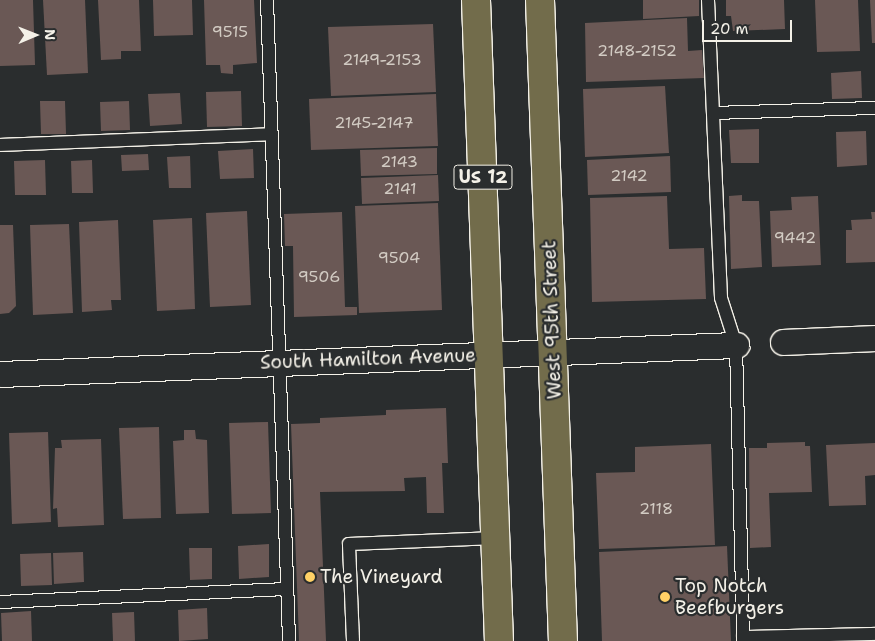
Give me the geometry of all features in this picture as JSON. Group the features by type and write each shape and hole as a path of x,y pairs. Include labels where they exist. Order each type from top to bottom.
{"main road":[{"name":"US 12","path":"476,0 499,641"},
{"name":"West 95th Street","path":"540,0 563,641"}],"street":[{"path":"783,342 875,338"},
{"name":"South Hamilton Avenue","path":"0,374 736,345"}],"lane":[{"path":"267,0 270,134 289,641"},
{"path":"708,0 721,298 736,345 743,639 875,634"},
{"path":"713,113 875,108"},
{"path":"0,145 270,134"},
{"path":"353,641 348,544 496,538"},
{"path":"0,602 287,589"}],"building":[{"path":"0,0 33,0 35,65 0,66"},
{"path":"43,0 85,0 88,73 47,75"},
{"path":"98,0 139,0 141,51 121,51 121,59 101,60"},
{"path":"153,0 192,0 193,35 154,36"},
{"path":"204,0 254,0 257,63 233,65 233,74 221,73 220,65 206,65"},
{"path":"643,0 699,0 699,16 643,19"},
{"path":"726,0 784,0 785,29 733,31 731,16 726,16"},
{"path":"815,0 858,0 860,51 817,52"},
{"path":"870,0 875,0 875,43 872,43"},
{"path":"687,18 688,51 702,50 704,78 586,82 585,23"},
{"path":"433,24 436,92 331,96 328,27"},
{"path":"861,71 862,98 832,99 831,73"},
{"path":"665,86 669,153 585,157 583,89"},
{"path":"241,91 242,126 207,127 206,92"},
{"path":"180,93 182,124 150,126 148,94"},
{"path":"436,94 438,146 311,150 309,99"},
{"path":"40,101 65,101 66,134 41,134"},
{"path":"129,101 130,130 101,131 100,102"},
{"path":"759,129 759,163 731,163 729,130"},
{"path":"866,131 867,165 837,167 836,132"},
{"path":"437,148 437,174 361,176 360,150"},
{"path":"253,149 254,178 220,179 218,151"},
{"path":"148,154 149,170 122,171 121,155"},
{"path":"190,156 191,188 169,188 167,157"},
{"path":"670,156 671,192 588,195 587,160"},
{"path":"45,160 46,195 15,195 14,161"},
{"path":"92,160 93,193 72,193 71,161"},
{"path":"438,175 439,201 362,204 361,178"},
{"path":"742,195 742,201 759,201 762,267 731,269 729,196"},
{"path":"667,196 669,249 704,248 706,299 592,302 590,198"},
{"path":"818,196 821,265 772,267 770,211 792,210 791,197"},
{"path":"438,203 442,310 359,313 355,206"},
{"path":"247,211 251,305 210,307 206,213"},
{"path":"342,212 345,307 357,307 357,315 294,317 293,246 285,246 284,214"},
{"path":"871,212 875,212 875,262 846,263 846,230 852,230 851,220 872,219"},
{"path":"192,218 195,309 157,311 153,220"},
{"path":"118,220 121,300 111,300 112,310 82,312 79,222"},
{"path":"69,224 73,313 33,315 30,225"},
{"path":"0,225 13,225 16,306 9,313 0,314"},
{"name":"The Vineyard","path":"446,408 448,463 442,463 444,513 427,513 426,477 404,478 405,491 320,492 326,641 299,641 291,424 320,423 320,418 386,415 386,410"},
{"path":"268,422 271,513 232,514 229,423"},
{"path":"159,427 161,518 123,519 119,428"},
{"path":"184,430 195,430 196,439 207,440 209,513 176,514 173,441 184,440"},
{"path":"48,432 51,522 12,524 9,433"},
{"path":"101,439 104,525 58,527 57,508 53,509 55,448 62,448 61,440"},
{"path":"805,442 805,446 810,446 812,492 769,493 771,547 750,548 749,448 767,448 767,443"},
{"path":"875,443 875,475 865,476 866,505 829,506 826,445"},
{"path":"711,444 715,545 599,549 596,473 635,472 635,447"},
{"path":"269,544 269,577 239,579 238,546"},
{"name":"Top Notch Beefburgers","path":"727,546 731,641 602,641 599,552"},
{"path":"189,548 212,548 212,579 190,580"},
{"path":"83,552 84,582 54,584 53,553"},
{"path":"51,553 52,585 21,586 20,554"},
{"path":"207,608 208,639 179,641 178,610"},
{"path":"31,611 32,641 2,641 1,613"},
{"path":"134,612 135,641 113,641 112,613"}],"place":[{"name":"The Vineyard","path":"310,577"},
{"name":"Top Notch Beefburgers","path":"665,597"}]}
